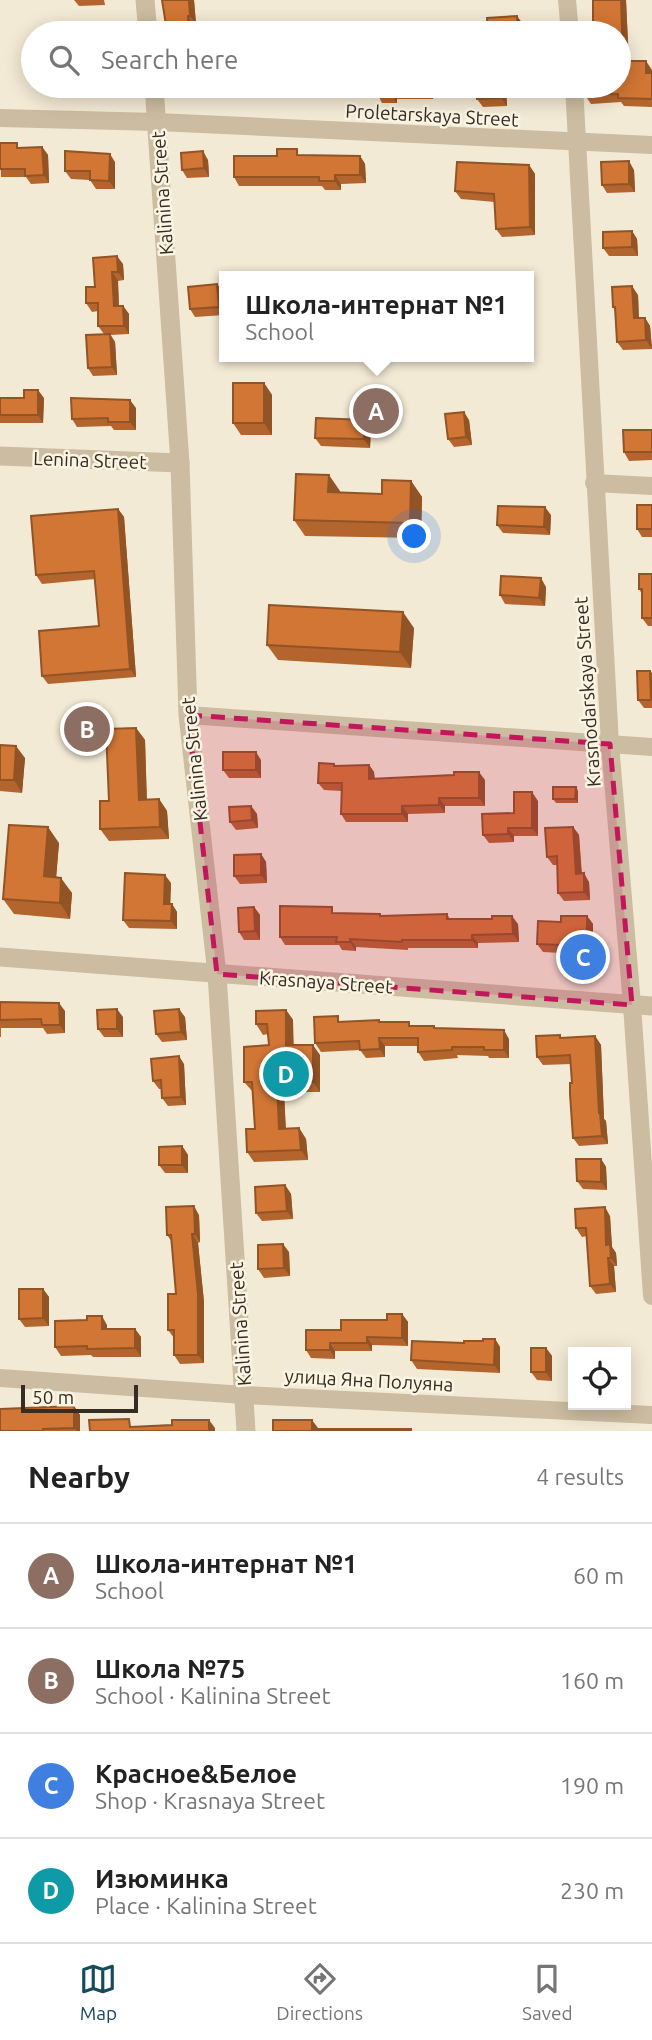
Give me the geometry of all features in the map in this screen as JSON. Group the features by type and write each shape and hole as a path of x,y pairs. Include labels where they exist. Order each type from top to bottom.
{"street":[{"path":"145,0 147,21"},
{"path":"567,0 569,21"},
{"name":"Kalinina Street","path":"155,98 180,463 188,715 217,974 246,1431"},
{"name":"Krasnodarskaya Street","path":"575,98 610,744 632,1005 652,1296"},
{"name":"Proletarskaya Street","path":"0,118 157,122 652,145"},
{"name":"Lenina Street","path":"0,456 180,463"},
{"path":"594,483 652,486"},
{"path":"188,715 652,747"},
{"name":"Krasnaya Street","path":"0,957 652,1006"},
{"name":"улица Яна Полуяна","path":"0,1378 244,1395 652,1415"}],"highlighted area":[{"path":"188,715 610,744 632,1005 217,974"}],"building":[{"path":"162,0 189,0 188,21 165,21"},
{"path":"593,0 621,0 622,21 593,21"},
{"path":"517,16 517,21 487,21 487,18"},
{"path":"631,61 646,61 646,73 652,73 652,99 618,98 631,98"},
{"path":"0,143 17,143 17,148 42,147 44,175 25,176 25,169 0,169"},
{"path":"277,149 297,149 297,155 360,156 360,175 335,175 335,181 319,181 319,177 234,177 234,156 277,156"},
{"path":"65,151 110,154 109,181 90,180 90,171 65,171"},
{"path":"203,151 204,168 182,170 181,153"},
{"path":"629,161 629,184 602,185 601,162"},
{"path":"457,162 529,165 530,227 496,229 494,194 455,191"},
{"path":"632,231 632,247 603,248 603,232"},
{"path":"117,256 118,272 112,272 114,306 123,306 124,326 98,326 98,303 86,303 86,287 95,287 93,258"},
{"path":"217,284 219,307 190,309 188,287"},
{"path":"632,286 634,318 645,318 646,340 617,342 612,287"},
{"path":"110,334 112,367 88,368 86,335"},
{"path":"233,383 264,383 264,423 233,423"},
{"path":"24,390 38,390 38,415 0,415 0,398 24,398"},
{"path":"71,398 130,400 130,422 108,422 108,418 72,419"},
{"path":"464,412 466,437 448,439 445,414"},
{"path":"316,418 365,420 364,439 315,438"},
{"path":"623,430 652,430 652,452 624,452"},
{"path":"296,474 329,475 328,492 382,494 382,480 411,481 410,523 294,520"},
{"path":"637,505 652,505 652,529 637,529"},
{"path":"498,506 545,507 544,527 497,525"},
{"path":"118,509 130,669 42,676 39,631 99,626 94,571 36,575 31,516"},
{"path":"639,574 652,574 652,618 642,618"},
{"path":"501,576 541,578 539,598 500,595"},
{"path":"269,605 403,612 400,652 267,645"},
{"path":"637,671 650,671 651,700 638,700"},
{"path":"136,728 139,800 159,799 160,827 100,829 100,801 109,801 106,729"},
{"path":"0,745 16,746 14,780 0,780"},
{"path":"223,752 256,752 256,770 223,770"},
{"path":"319,763 334,766 369,765 369,779 479,772 479,798 439,798 439,805 402,806 402,814 341,814 342,783 318,783"},
{"path":"553,787 576,787 575,799 553,799"},
{"path":"514,792 532,792 532,828 508,828 508,834 483,835 482,814 514,813"},
{"path":"251,806 252,820 230,822 229,807"},
{"path":"9,825 48,827 44,876 61,878 60,903 3,899"},
{"path":"573,827 576,874 584,873 584,892 558,893 557,856 547,857 545,828"},
{"path":"261,854 261,875 234,876 234,855"},
{"path":"125,873 165,875 164,904 172,904 171,921 123,920"},
{"path":"280,906 332,907 332,913 380,916 447,914 447,919 512,916 513,934 472,935 472,940 402,942 350,939 350,942 336,942 337,937 280,937"},
{"path":"254,907 255,931 239,932 238,908"},
{"path":"561,916 587,916 587,958 561,958 561,945 537,944 538,921 561,922"},
{"path":"0,1002 59,1003 60,1025 42,1025 41,1019 0,1020"},
{"path":"117,1009 117,1029 98,1029 97,1010"},
{"path":"179,1009 181,1032 156,1034 154,1011"},
{"path":"286,1010 286,1045 313,1045 313,1082 277,1082 279,1129 299,1128 301,1150 247,1152 246,1129 255,1129 252,1082 244,1082 244,1047 269,1045 267,1024 256,1024 256,1011"},
{"path":"338,1016 338,1022 379,1020 409,1022 409,1026 434,1028 504,1030 504,1050 452,1047 452,1050 418,1052 418,1038 379,1038 380,1049 360,1050 359,1041 315,1043 314,1017"},
{"path":"560,1035 560,1038 595,1036 602,1136 573,1138 570,1055 537,1057 536,1036"},
{"path":"179,1056 181,1097 162,1098 161,1080 153,1081 151,1059"},
{"path":"182,1146 182,1165 159,1165 159,1147"},
{"path":"576,1159 601,1159 601,1182 577,1181"},
{"path":"285,1185 287,1211 256,1213 255,1187"},
{"path":"194,1206 195,1234 192,1234 198,1294 198,1355 174,1355 174,1330 168,1330 168,1294 176,1294 171,1235 167,1235 166,1207"},
{"path":"605,1207 606,1245 610,1244 611,1258 608,1258 610,1284 590,1286 586,1228 576,1228 575,1209"},
{"path":"283,1244 284,1268 258,1269 258,1245"},
{"path":"19,1289 43,1289 43,1318 19,1319"},
{"path":"387,1314 402,1314 402,1338 367,1337 367,1343 330,1343 330,1350 306,1350 306,1330 341,1330 341,1320 387,1320"},
{"path":"87,1316 102,1316 102,1329 135,1329 135,1348 55,1347 55,1321 87,1320"},
{"path":"495,1339 494,1365 411,1360 412,1341 464,1343"},
{"path":"531,1348 546,1348 546,1372 531,1372"},
{"path":"74,1406 74,1428 0,1431 0,1409"},
{"path":"129,1419 130,1427 172,1425 172,1420 209,1420 209,1431 90,1431 89,1420"},
{"path":"273,1420 312,1420 312,1429 411,1431 273,1431"}],"place":[{"name":"Школа-интернат №1","path":"376,411"},
{"name":"Школа №75","path":"87,729"},
{"name":"Красное&Белое","path":"583,957"},
{"name":"Изюминка","path":"286,1074"}]}
